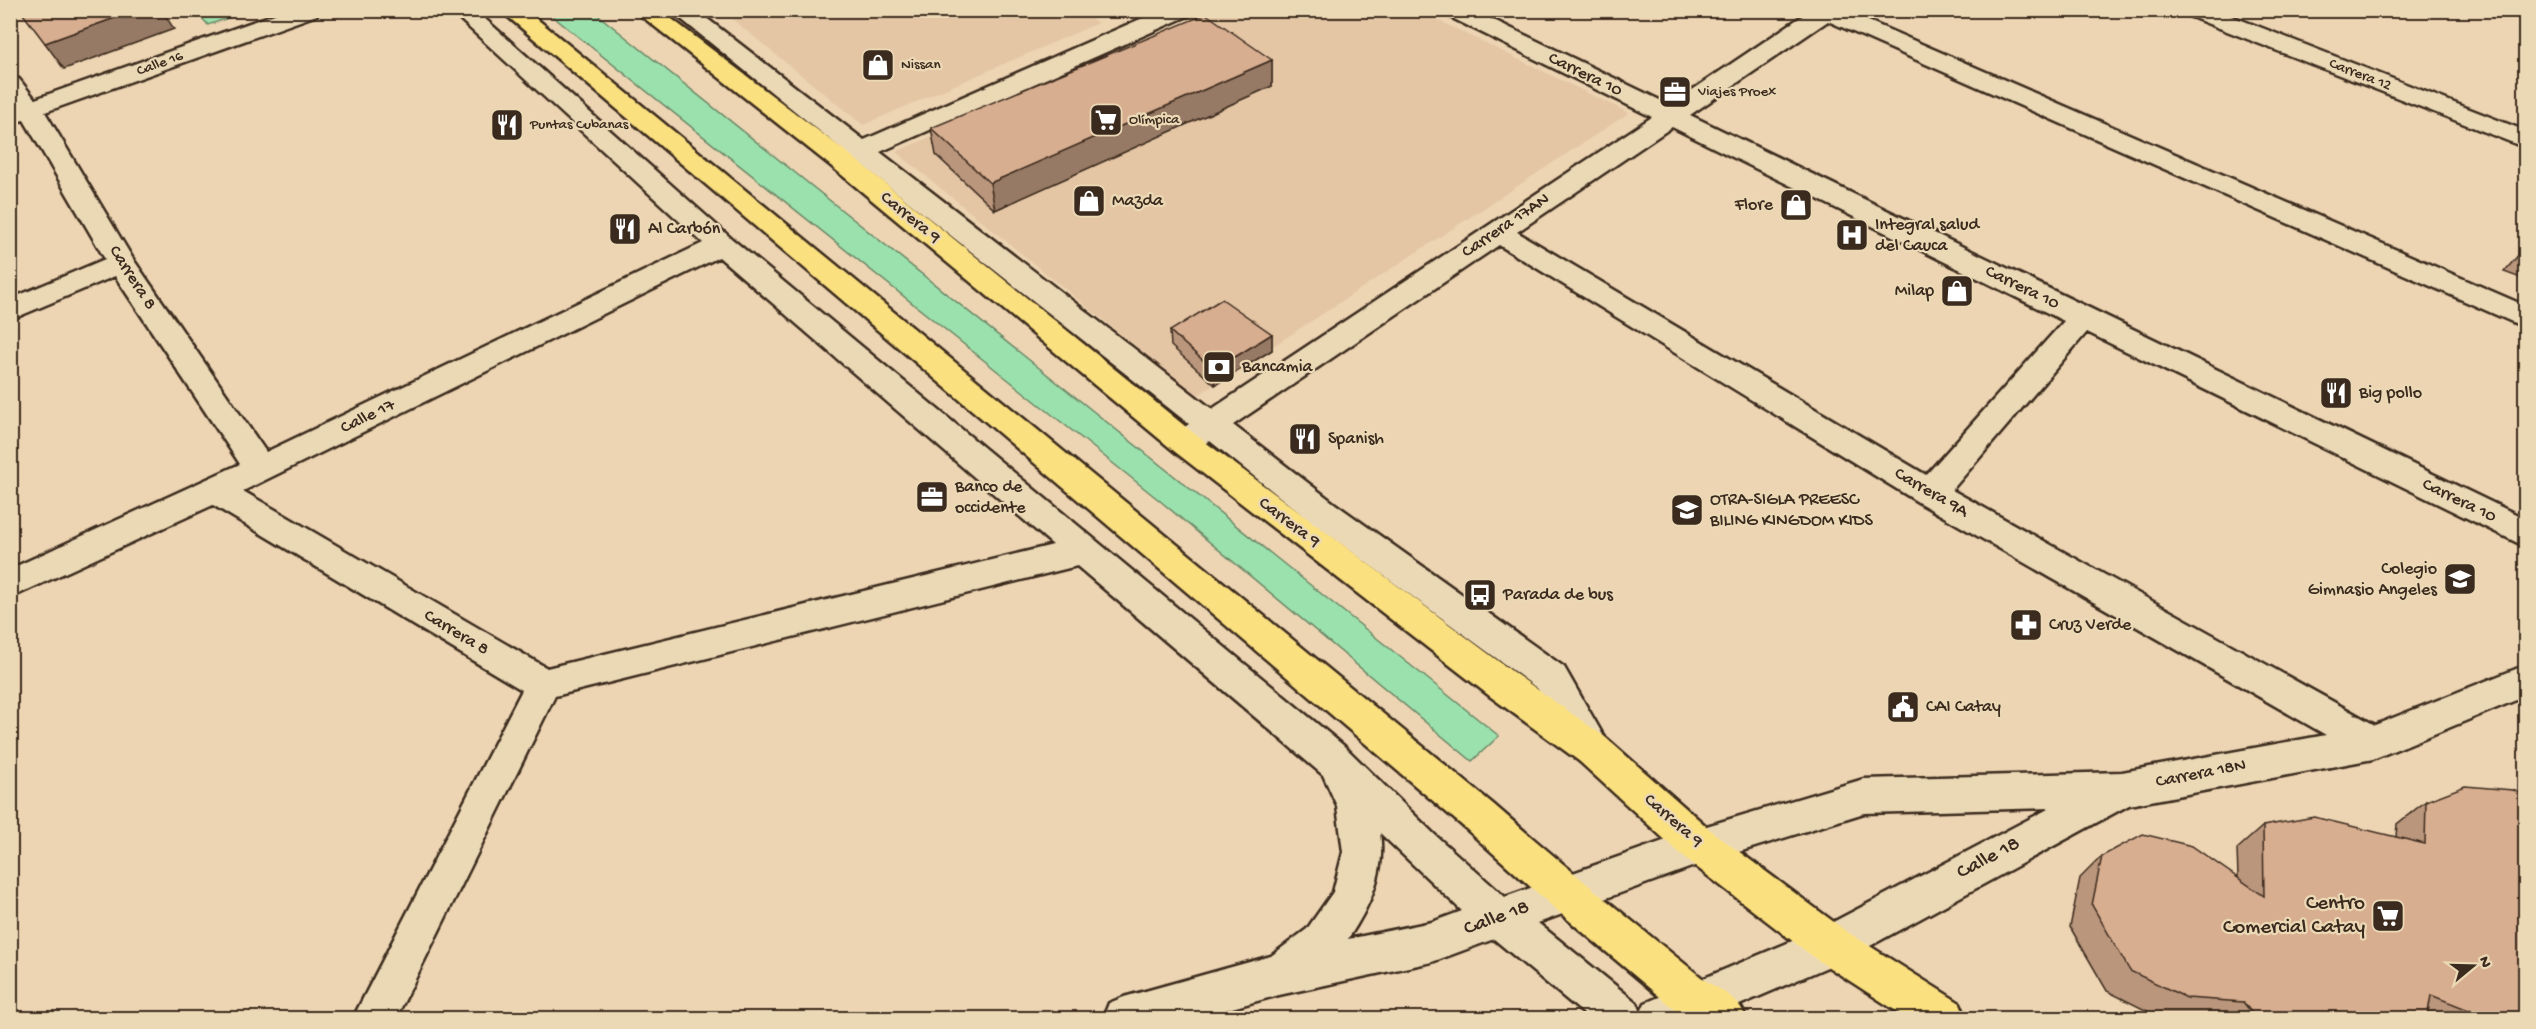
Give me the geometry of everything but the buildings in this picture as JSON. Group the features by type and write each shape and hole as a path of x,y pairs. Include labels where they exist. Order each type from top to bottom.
{"main road":[{"path":"511,10 1479,816 1568,894 1713,1011"},
{"name":"Carrera 9","path":"645,10 850,156 1036,322 1197,434 1504,686 1592,749 1700,846 1831,945 1945,1018"},
{"path":"1036,322 1039,292"}],"street":[{"name":"Calle 16","path":"21,113 309,10"},
{"path":"461,10 722,245 1331,758 1421,848 1499,918 1622,1018"},
{"path":"681,10 850,156 1039,292 1197,434"},
{"path":"850,156 1182,10"},
{"name":"Carrera 10","path":"1454,10 2526,534"},
{"name":"Carrera 12","path":"2194,10 2526,140"},
{"path":"1826,11 2526,318"},
{"name":"Carrera 17AN","path":"1197,434 1826,11"},
{"name":"Carrera 8","path":"10,84 21,113 260,469"},
{"name":"Carrera 9A","path":"1497,232 1930,494 2373,743"},
{"name":"Calle 17","path":"10,584 260,469 722,245"},
{"path":"10,310 121,263"},
{"path":"1930,494 2083,318"},
{"name":"Carrera 8","path":"214,490 543,684"},
{"path":"374,1018 543,684 1083,551"},
{"name":"Carrera 18N","path":"1864,796 2122,789 2373,743 2526,680"},
{"path":"1279,974 1322,943 1351,900 1363,852 1356,805 1331,758"},
{"name":"Calle 18","path":"1660,1018 1713,1011 2122,789"},
{"name":"Calle 18","path":"1124,1018 1279,974 1432,942 1700,846 1864,796"}],"shaded area":[{"path":"722,11 1080,11 1098,23 863,125"},
{"path":"1214,11 1419,11 1629,113 1197,396 896,152"}],"green space":[{"path":"196,11 249,11 208,25"},
{"path":"546,11 593,11 1499,736 1472,761 1159,500"}],"place":[{"name":"Nissan","path":"878,65"},
{"name":"Viajes Proex","path":"1675,92"},
{"name":"Olímpica","path":"1106,120"},
{"name":"Puntas Cubanas","path":"507,125"},
{"name":"Mazda","path":"1089,201"},
{"name":"Flore","path":"1796,205"},
{"name":"Al Carbón","path":"625,229"},
{"name":"Integral salud del Cauca","path":"1852,235"},
{"name":"Milap","path":"1957,291"},
{"name":"Bancamia","path":"1219,367"},
{"name":"Big pollo","path":"2336,393"},
{"name":"Spanish","path":"1305,439"},
{"name":"Banco de occidente","path":"932,497"},
{"name":"OTRA-SIGLA PREESC BILING KINGDOM KIDS","path":"1687,510"},
{"name":"Colegio Gimnasio Angeles","path":"2460,579"},
{"name":"Parada de bus","path":"1480,595"},
{"name":"Cruz Verde","path":"2026,625"},
{"name":"CAI Catay","path":"1903,707"},
{"name":"Centro Comercial Catay","path":"2388,916"}]}
